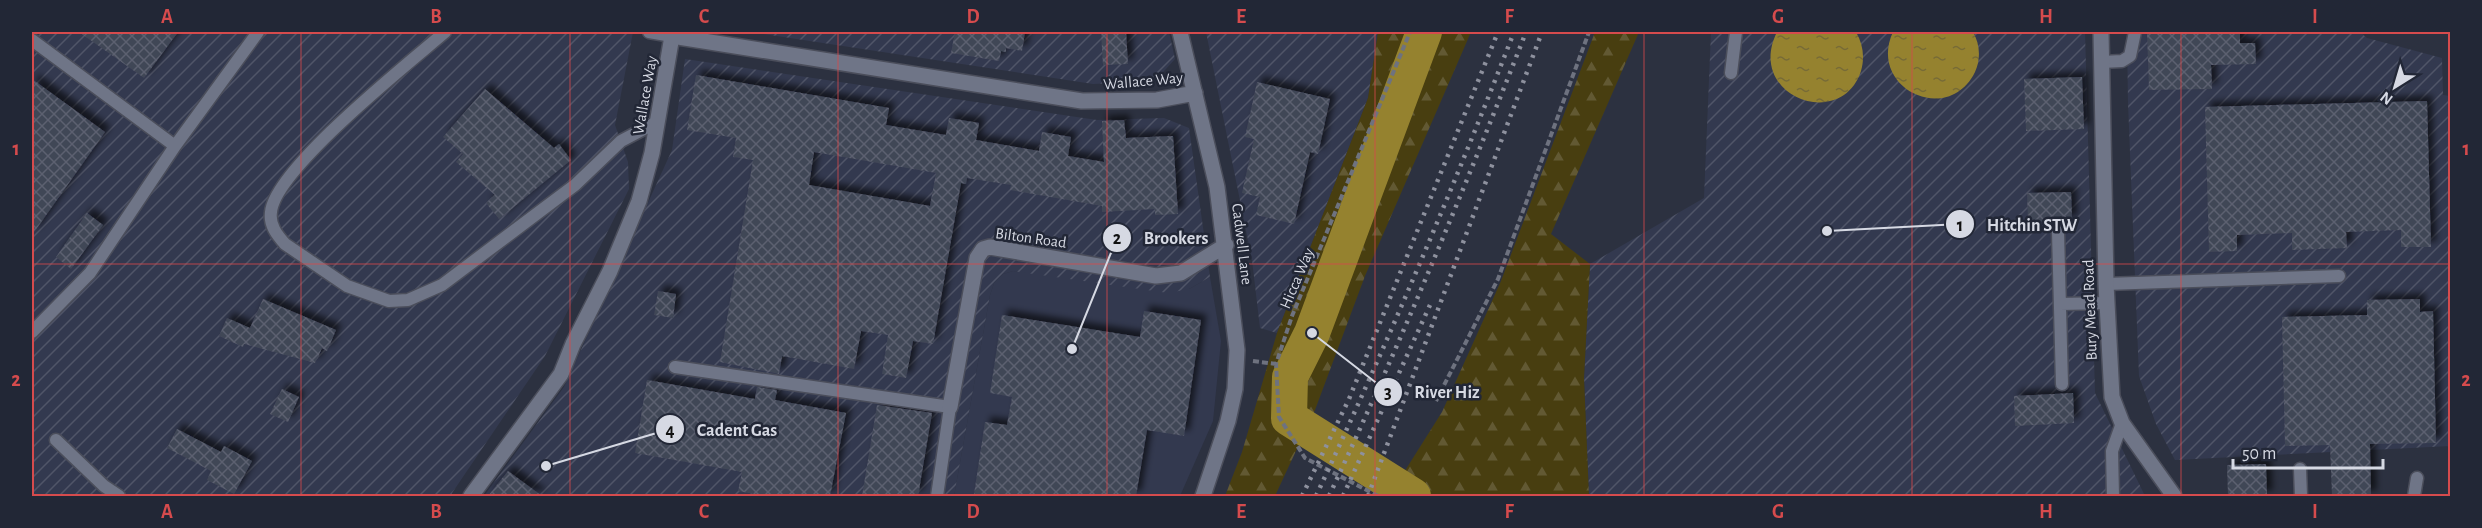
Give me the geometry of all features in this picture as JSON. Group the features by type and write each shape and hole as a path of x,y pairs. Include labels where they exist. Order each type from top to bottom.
{"street":[{"name":"Cadwell Lane","path":"1180,32 1217,187 1226,245 1237,350 1235,389 1228,422 1203,496"},
{"name":"Bury Mead Road","path":"2101,32 2106,284 2112,398 2122,423 2174,496"},
{"name":"Wallace Way","path":"471,496 561,374 573,344 610,271 639,201 652,153 672,36 1082,101 1157,100 1196,93"},
{"name":"Bilton Road","path":"950,407 977,258 983,249 990,247 1156,276 1181,273 1226,245"}],"lane":[{"path":"32,332 90,273 175,146 258,32"},
{"path":"445,32 320,142 282,186 271,209 272,225 285,244 347,286 389,301 408,300 442,285 575,185 621,141 657,122"},
{"path":"649,32 672,36"},
{"path":"1731,73 1736,32"},
{"path":"2102,62 2122,60 2130,56 2135,32"},
{"path":"32,40 175,146"},
{"path":"2058,232 2062,384"},
{"path":"2106,284 2339,276"},
{"path":"2060,304 2107,303"},
{"path":"675,367 950,407 937,496"},
{"path":"2114,496 2112,451 2122,423"},
{"path":"56,440 104,486 119,496"},
{"path":"2300,469 2301,496"},
{"path":"2414,496 2417,478"}],"path":[{"name":"Hicca Way","path":"1378,496 1305,458 1279,417 1276,364 1292,316 1410,32"},
{"path":"1436,400 1498,279 1589,32"},
{"path":"1246,361 1276,364"}],"shaded area":[{"path":"32,32 633,32 615,125 628,162 629,189 545,356 450,496 32,496"},
{"path":"751,32 1169,32 1175,59 1155,81 1093,84"},
{"path":"1206,32 1378,32 1368,98 1277,333 1260,328 1252,260"},
{"path":"1711,32 2085,32 2095,393 2144,494 2148,496 1589,496 1584,378 1590,264 1704,198"},
{"path":"2127,32 2360,32 2367,38 2442,58 2443,95 2450,96 2450,446 2175,460 2156,424 2139,376"},
{"path":"685,59 1097,120 1164,118 1189,128 1210,277 1189,289 1168,293 1013,271 1003,274 994,283 990,295 954,496 484,496 564,387 672,150"},
{"path":"1013,271 1189,289 1210,277 1221,341 1213,421 1180,496 954,496 990,295 994,283 1003,274"}],"green space":[{"path":"1378,32 1471,32 1365,276 1315,410 1275,496 1225,496 1242,452 1277,333 1368,98"},
{"path":"1595,32 1639,32 1551,234 1590,264 1584,378 1589,496 1389,496 1442,412 1501,281"}],"water":[{"path":"1777,32 1856,32 1862,46 1863,61 1861,71 1850,89 1835,100 1817,102 1800,98 1784,89 1774,74 1771,55"},
{"path":"1893,32 1973,32 1979,52 1975,72 1963,88 1947,97 1930,98 1914,94 1900,84 1891,70 1888,52"}],"building":[{"path":"79,32 178,32 144,78"},
{"path":"955,32 1025,32 1022,51 1006,48 1006,52 1001,51 999,61 951,53"},
{"path":"1101,32 1126,32 1128,64 1103,65"},
{"path":"2147,32 2240,32 2240,43 2255,43 2256,64 2211,65 2212,89 2149,90"},
{"path":"696,75 889,108 886,125 946,135 949,118 979,123 976,140 1039,151 1042,132 1071,137 1068,156 1104,162 1102,121 1124,120 1126,138 1173,136 1178,214 1155,215 1155,209 1102,212 1102,206 1010,190 1011,185 967,178 966,184 961,183 933,344 913,341 906,378 882,374 888,335 861,331 854,369 782,356 779,374 720,362 753,160 733,157 736,138 687,130","holes":["814,152 936,173 930,206 809,185"]},
{"path":"2082,77 2084,129 2026,131 2024,79"},
{"path":"32,79 105,132 32,235"},
{"path":"1257,82 1330,99 1318,154 1310,152 1294,224 1256,215 1260,197 1242,193 1254,139 1245,137"},
{"path":"485,89 554,148 559,144 571,160 499,219 486,203 495,195 456,162 463,154 443,137"},
{"path":"2427,101 2431,247 2401,247 2401,230 2346,232 2347,248 2292,250 2292,233 2237,235 2237,251 2209,252 2205,107"},
{"path":"2071,192 2072,221 2028,222 2027,193"},
{"path":"87,213 103,225 71,269 56,257"},
{"path":"658,291 676,294 673,318 654,315"},
{"path":"263,299 336,330 327,351 322,348 315,363 244,344 243,347 219,336 227,318 250,328"},
{"path":"2420,299 2420,312 2433,311 2436,443 2370,444 2371,496 2332,496 2330,445 2285,446 2282,317 2367,315 2367,300"},
{"path":"1144,311 1201,320 1184,436 1147,430 1136,496 989,496 974,494 985,422 1007,425 1012,397 990,393 1002,315 1140,337"},
{"path":"647,380 755,399 757,387 777,390 775,400 846,413 830,496 765,496 738,491 742,472 635,453"},
{"path":"282,389 299,397 288,422 270,414"},
{"path":"2073,393 2074,423 2015,426 2014,396"},
{"path":"877,405 932,413 918,496 862,496"},
{"path":"177,429 221,452 224,446 252,461 234,494 207,480 211,471 167,448"},
{"path":"2266,464 2267,496 2228,496 2227,465"},
{"path":"508,471 542,496 488,496"}],"waterway":[{"path":"1413,496 1289,418 1290,377 1312,333 1424,32"}],"railway":[{"path":"1302,496 1349,399 1498,32"},
{"path":"1316,496 1419,266 1514,32"},
{"path":"1329,496 1431,266 1526,32"},
{"path":"1368,496 1542,32"},
{"path":"1343,496 1430,305"}],"place":[{"name":"Hitchin STW","path":"1827,231"},
{"name":"River Hiz","path":"1312,333"},
{"name":"Brookers","path":"1072,349"},
{"name":"Cadent Gas","path":"546,466"}]}
